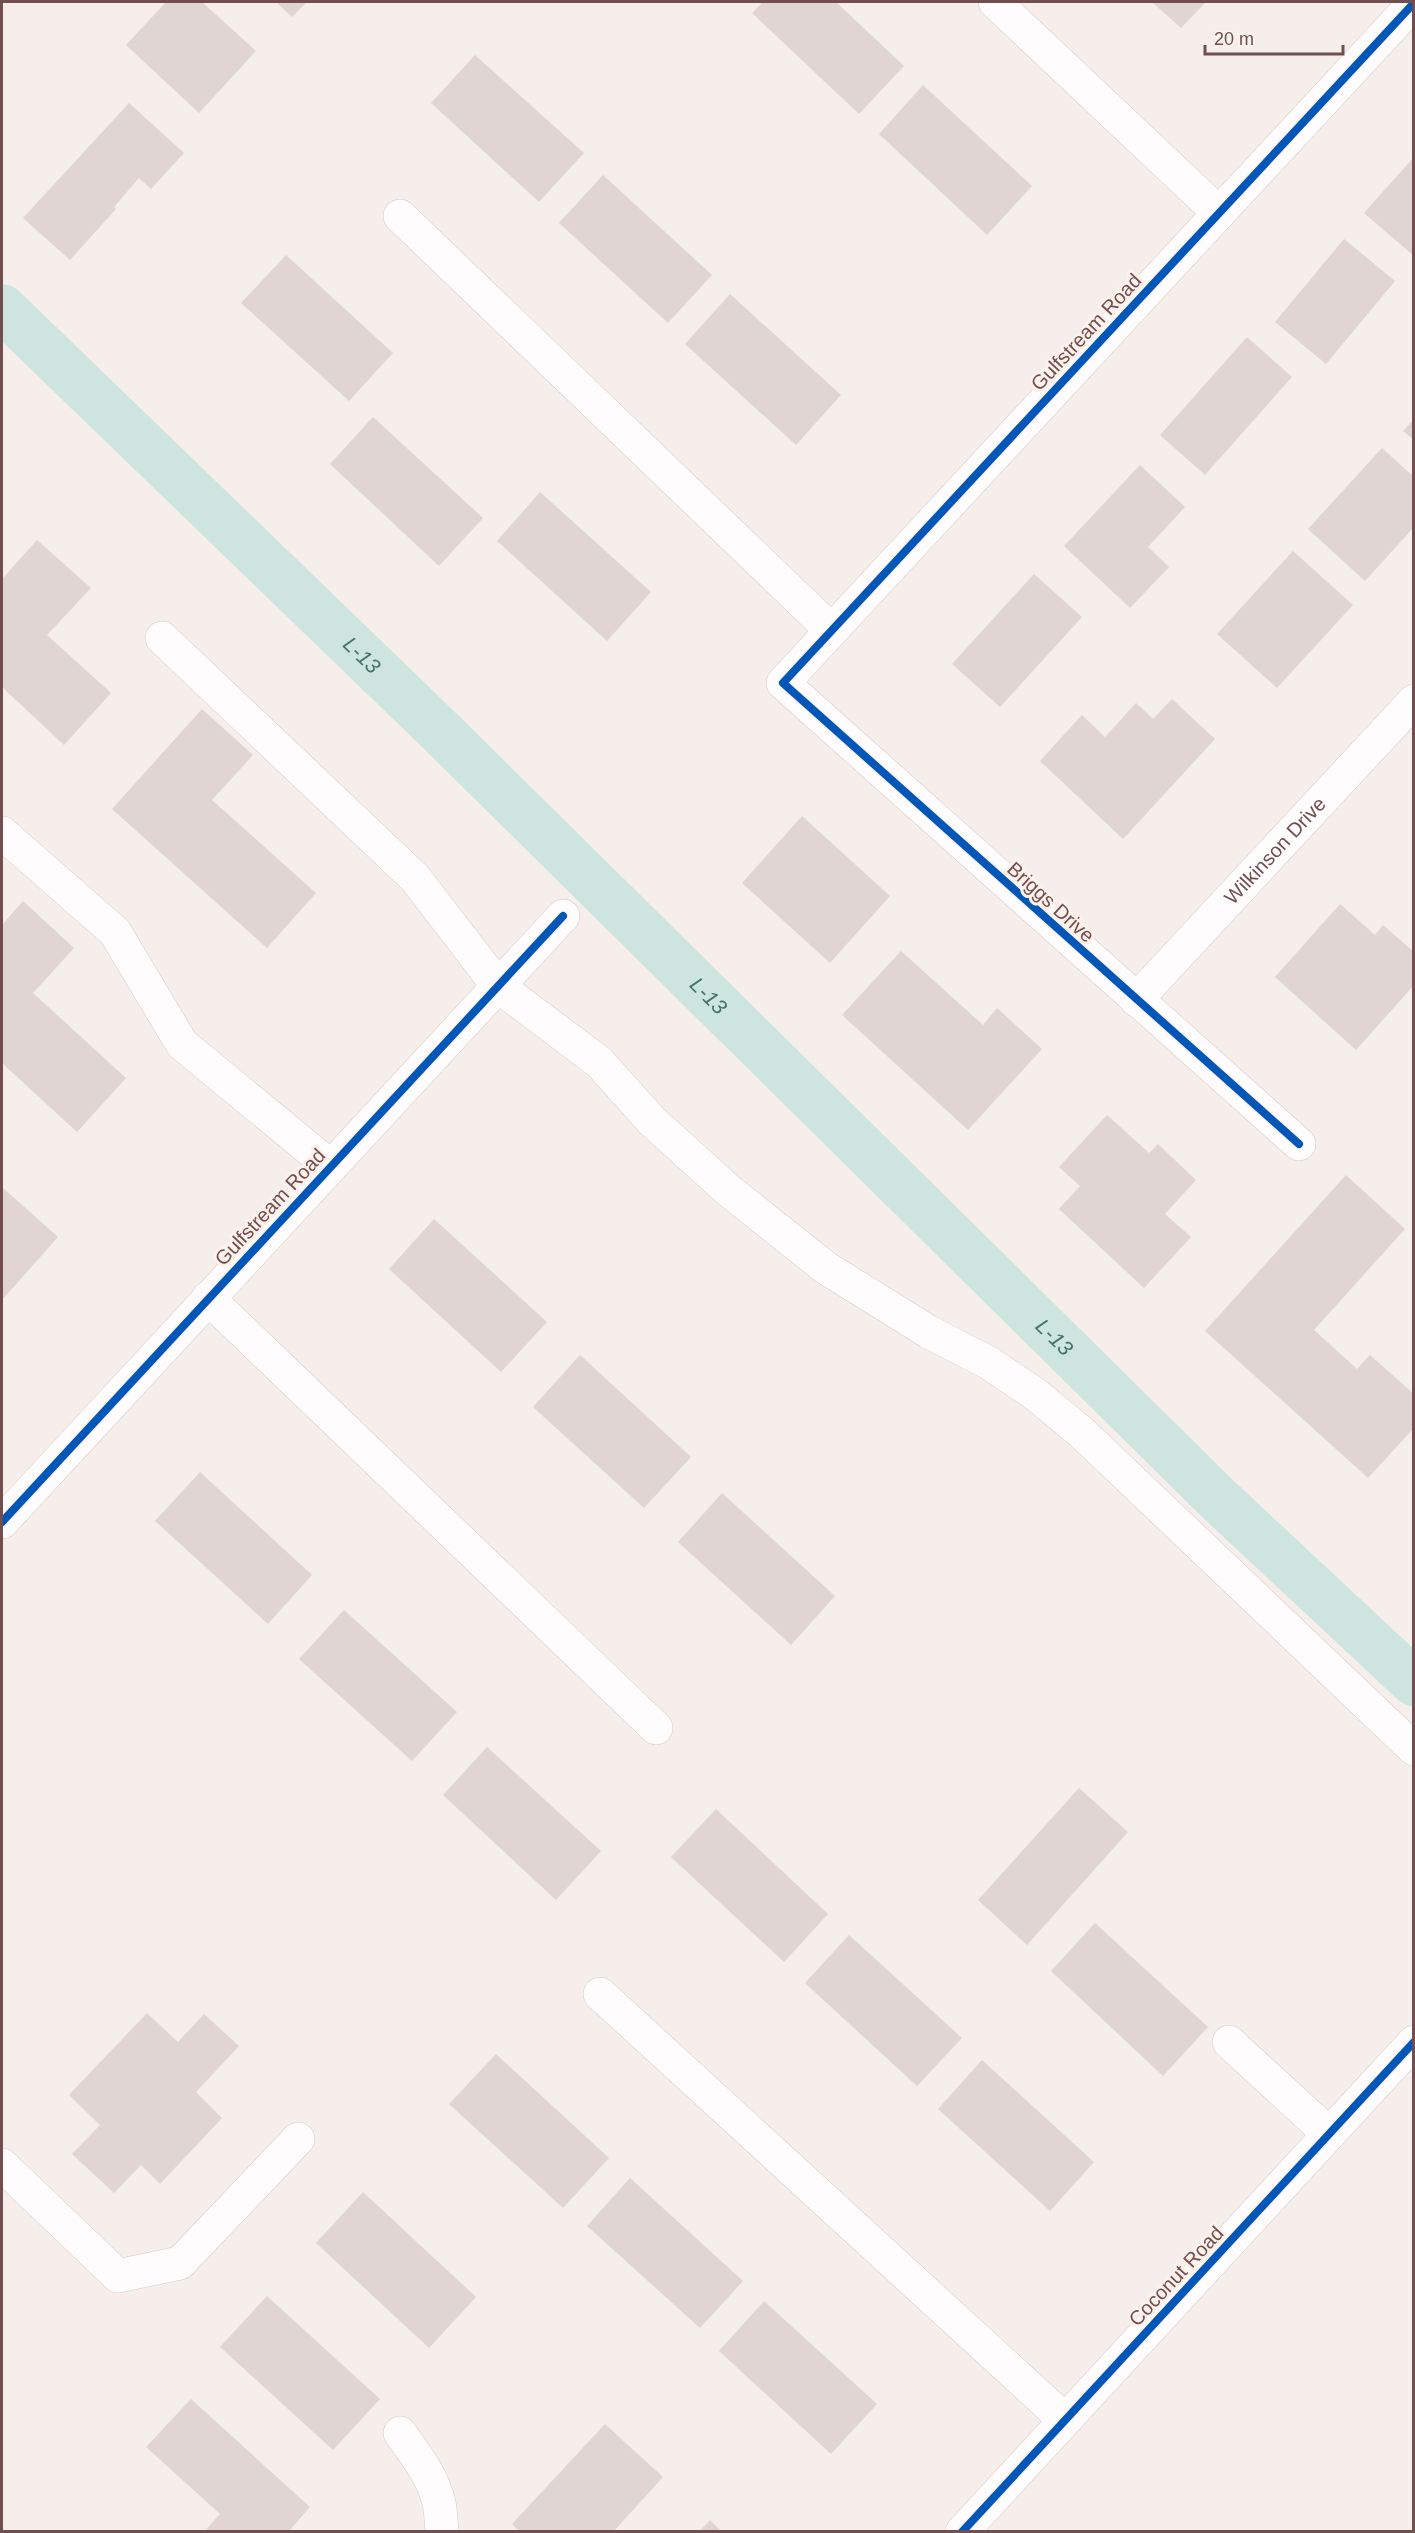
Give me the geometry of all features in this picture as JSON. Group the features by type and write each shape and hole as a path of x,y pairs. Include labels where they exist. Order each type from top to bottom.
{"street":[{"path":"995,2 1219,213"},
{"name":"Gulfstream Road","path":"783,683 1413,3"},
{"path":"400,216 831,630"},
{"path":"162,638 415,878 498,986 599,1062 660,1129 728,1190 826,1268 928,1332 989,1363 1035,1394 1082,1432 1413,1749"},
{"name":"Briggs Drive","path":"783,683 1299,1144"},
{"name":"Wilkinson Drive","path":"1136,1000 1413,701"},
{"path":"2,833 115,932 182,1044 330,1167"},
{"name":"Gulfstream Road","path":"4,1513 208,1298 562,916"},
{"path":"208,1298 656,1728"},
{"path":"600,1994 1065,2420"},
{"path":"1229,2042 1329,2134"},
{"name":"Coconut Road","path":"962,2532 1413,2042"},
{"path":"2,2165 118,2276 180,2263 298,2139"},
{"path":"400,2433 422,2463 432,2482 439,2504 442,2532"}],"building":[{"path":"166,2 202,2 256,51 199,113 126,45"},
{"path":"276,2 307,2 292,17"},
{"path":"763,2 836,2 904,66 859,114 752,13"},
{"path":"1152,2 1206,2 1181,28"},
{"path":"475,55 584,153 539,202 431,103"},
{"path":"923,85 1032,186 987,235 879,134"},
{"path":"129,103 184,153 151,189 139,178 114,207 116,209 70,260 23,218"},
{"path":"1414,157 1414,256 1364,213"},
{"path":"603,175 712,275 668,323 559,223"},
{"path":"1344,239 1395,281 1326,364 1275,322"},
{"path":"286,255 393,353 349,401 241,303"},
{"path":"730,294 841,395 796,445 685,344"},
{"path":"1247,337 1292,377 1205,475 1160,435"},
{"path":"373,417 483,518 439,566 330,464"},
{"path":"1414,419 1414,440 1403,431"},
{"path":"1382,448 1414,477 1414,527 1365,581 1308,529"},
{"path":"1140,465 1185,507 1148,547 1169,567 1130,608 1064,546"},
{"path":"540,492 651,592 607,641 497,541"},
{"path":"37,540 91,588 47,635 111,693 64,745 2,687 2,579"},
{"path":"1293,551 1353,605 1277,688 1217,634"},
{"path":"1034,574 1082,617 1000,707 952,664"},
{"path":"1172,699 1215,739 1123,839 1040,761 1082,715 1105,737 1136,703 1153,719"},
{"path":"202,709 253,755 212,800 316,893 267,948 112,809"},
{"path":"802,816 890,896 830,963 742,883"},
{"path":"23,901 74,948 33,993 126,1078 77,1132 2,1063 2,925"},
{"path":"1340,904 1375,935 1383,925 1414,952 1414,985 1356,1050 1275,977"},
{"path":"901,951 983,1025 997,1008 1042,1049 968,1130 842,1015"},
{"path":"1107,1115 1149,1153 1158,1144 1196,1180 1165,1214 1191,1237 1144,1288 1059,1209 1080,1186 1059,1167"},
{"path":"1346,1175 1405,1229 1314,1330 1357,1369 1370,1355 1414,1394 1414,1428 1368,1478 1205,1331"},
{"path":"2,1187 58,1237 2,1300"},
{"path":"434,1219 547,1322 501,1372 389,1269"},
{"path":"580,1355 691,1457 644,1508 533,1407"},
{"path":"200,1472 312,1575 268,1624 155,1521"},
{"path":"722,1493 835,1596 791,1645 678,1542"},
{"path":"344,1610 457,1712 412,1761 299,1659"},
{"path":"487,1747 601,1851 556,1900 443,1795"},
{"path":"1079,1788 1128,1832 1027,1945 978,1900"},
{"path":"716,1809 828,1914 784,1962 671,1857"},
{"path":"1095,1923 1208,2027 1163,2076 1051,1971"},
{"path":"849,1935 962,2038 917,2086 805,1983"},
{"path":"147,2013 178,2042 204,2014 239,2046 196,2092 222,2118 160,2184 141,2165 114,2193 72,2154 100,2125 69,2095"},
{"path":"496,2054 609,2158 563,2208 449,2104"},
{"path":"982,2060 1094,2162 1050,2211 938,2109"},
{"path":"630,2178 743,2281 700,2328 587,2226"},
{"path":"363,2192 476,2297 429,2348 316,2243"},
{"path":"267,2296 380,2399 333,2450 220,2347"},
{"path":"764,2301 877,2404 831,2454 719,2351"},
{"path":"191,2399 310,2507 288,2532 204,2532 220,2514 146,2447"},
{"path":"605,2424 663,2477 613,2532 520,2532 512,2524"},
{"path":"710,2520 722,2532 699,2532"}],"waterway":[{"name":"L-13","path":"2,308 439,730 1217,1498 1414,1682"}],"cycle path":[{"path":"1299,1144 783,683 1414,3"},
{"path":"2,1522 563,916"},
{"path":"962,2532 1414,2042"}]}
